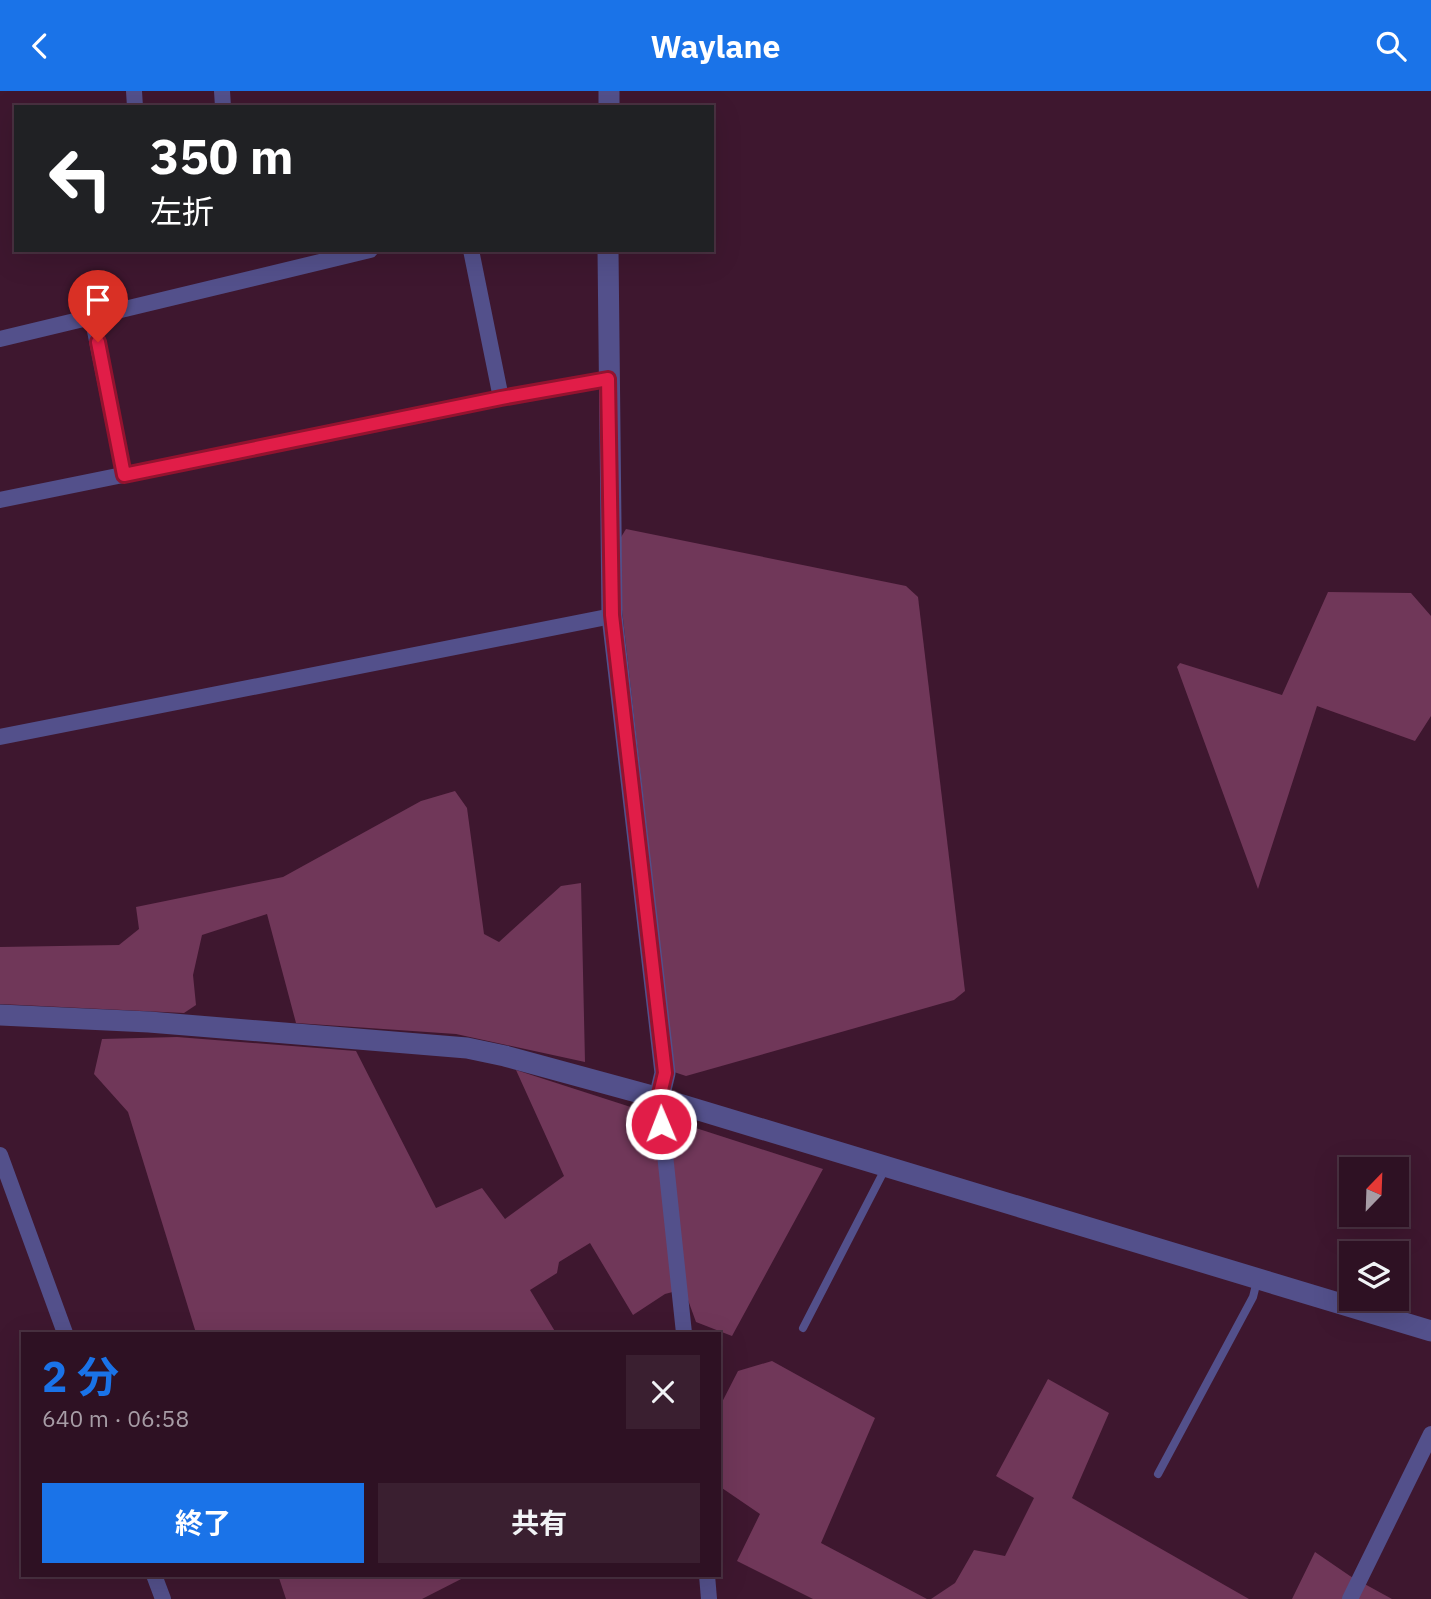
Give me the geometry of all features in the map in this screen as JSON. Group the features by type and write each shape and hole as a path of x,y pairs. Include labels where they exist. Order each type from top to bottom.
{"street":[{"path":"0,339 362,252"},
{"path":"471,252 501,398"},
{"path":"608,252 612,615 665,1073 659,1098 684,1332"},
{"path":"92,316 124,475"},
{"path":"0,500 501,398 608,379"},
{"path":"0,737 612,615"},
{"path":"0,1016 149,1022 467,1048 505,1056 659,1098 1431,1331"},
{"path":"0,1155 65,1332"},
{"path":"1350,1599 1431,1434"},
{"path":"155,1577 163,1599"},
{"path":"708,1577 709,1599"}],"lane":[{"path":"803,1328 887,1167"},
{"path":"1158,1473 1253,1297 1258,1278"}],"shaded area":[{"path":"626,529 906,586 918,597 965,991 954,1000 686,1076 674,1072 622,610 618,542"},
{"path":"1328,592 1411,593 1431,616 1431,716 1415,741 1317,706 1258,889 1177,667 1180,663 1282,695"},
{"path":"455,791 467,808 484,934 499,942 561,886 581,883 585,1062 456,1034 296,1023 267,914 202,935 193,975 196,1005 184,1013 0,1004 0,947 119,945 139,929 136,907 283,877 421,801"},
{"path":"177,1037 356,1051 436,1208 482,1188 505,1219 564,1176 516,1070 823,1169 732,1336 696,1322 684,1289 665,1294 633,1315 590,1243 559,1262 557,1273 530,1290 555,1332 196,1332 128,1112 94,1074 102,1039"},
{"path":"772,1361 875,1418 821,1543 927,1599 813,1599 737,1561 760,1514 721,1487 721,1404 738,1371"},
{"path":"1048,1379 1109,1413 1072,1498 1249,1599 931,1599 955,1583 974,1550 1005,1556 1034,1498 996,1476"},
{"path":"1315,1552 1350,1576 1392,1599 1292,1599"},
{"path":"279,1577 465,1577 422,1599 286,1599"}],"route":[{"path":"98,342 124,475 501,398 608,379 612,615 665,1073 659,1098 661,1124"}]}
